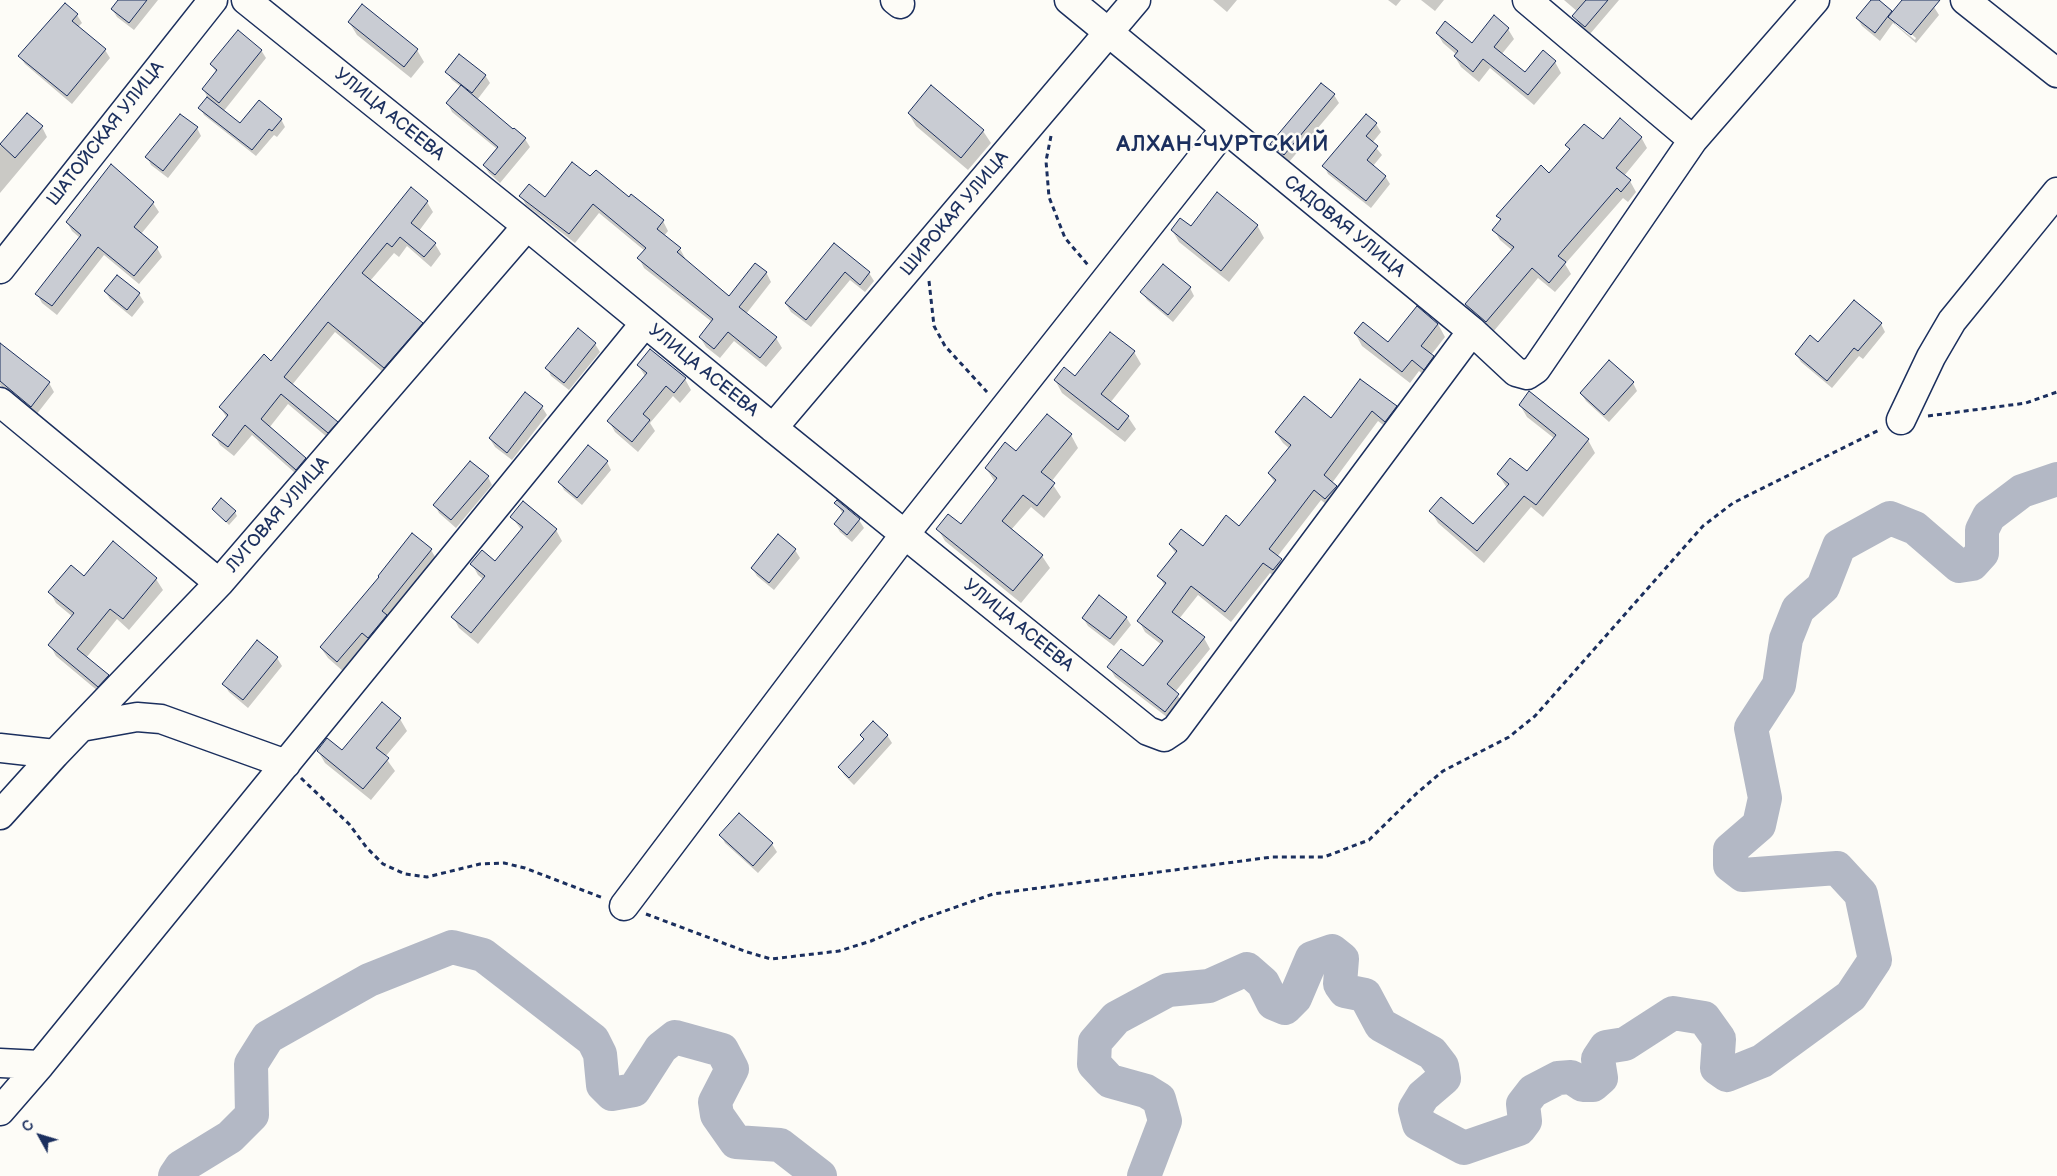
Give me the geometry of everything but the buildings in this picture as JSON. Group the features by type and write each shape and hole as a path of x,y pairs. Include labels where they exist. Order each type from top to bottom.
{"street":[{"name":"ШАТОЙСКАЯ УЛИЦА","path":"0,269 213,0"},
{"name":"УЛИЦА АСЕЕВА","path":"246,0 1148,731 1164,736 1176,729 1472,331"},
{"name":"САДОВАЯ УЛИЦА","path":"1069,0 1108,34 1472,331 1516,372 1527,375 1536,369 1693,140"},
{"name":"ШИРОКАЯ УЛИЦА","path":"773,428 1136,0"},
{"path":"1527,0 1693,140 1815,0"},
{"path":"1965,0 2057,73"},
{"path":"624,906 904,534 1224,129"},
{"path":"1900,420 1931,357 1952,321 2057,192"},
{"name":"ЛУГОВАЯ УЛИЦА","path":"0,815 81,726 219,583 527,226"},
{"path":"0,1111 40,1065 645,323"},
{"path":"0,402 219,583"},
{"path":"81,726 137,717 161,719 286,764"},
{"path":"0,748 55,754"},
{"path":"0,1063 40,1065"}],"path":[{"path":"1051,135 1046,161 1049,197 1065,238 1104,282"},
{"path":"929,279 934,326 945,346 1003,410"},
{"path":"286,764 349,824 383,864 405,874 427,877 480,864 504,863 525,868 770,959 839,951 872,941 922,919 993,894 1272,857 1324,857 1369,840 1417,793 1443,771 1509,737 1535,716 1702,526 1733,503 1900,420 2026,403 2057,392"}],"waterway":[{"path":"1144,1176 1165,1121 1159,1099 1146,1091 1110,1081 1094,1064 1095,1042 1116,1018 1168,990 1209,986 1247,969 1263,983 1273,1003 1285,1008 1295,998 1312,958 1332,951 1342,959 1340,984 1345,991 1365,995 1381,1025 1432,1053 1442,1066 1444,1078 1423,1096 1415,1109 1419,1124 1464,1148 1519,1129 1525,1121 1523,1104 1533,1091 1558,1078 1571,1077 1583,1085 1593,1085 1601,1078 1598,1059 1606,1047 1625,1044 1673,1013 1704,1018 1719,1039 1717,1068 1727,1075 1762,1061 1851,996 1875,960 1861,894 1837,868 1743,875 1730,865 1730,850 1759,825 1765,798 1751,728 1779,685 1786,639 1798,609 1823,587 1839,546 1890,518 1915,528 1959,566 1972,564 1982,553 1982,530 1989,516 2022,491 2057,479"},
{"path":"175,1176 181,1167 230,1137 252,1115 251,1064 268,1037 369,980 452,947 483,955 593,1040 600,1054 603,1085 612,1094 634,1090 661,1048 675,1037 722,1050 732,1069 715,1102 717,1115 736,1142 780,1145 820,1176"}],"district":[{"name":"АЛХАН-ЧУРТСКИЙ","path":"1223,145"}]}
